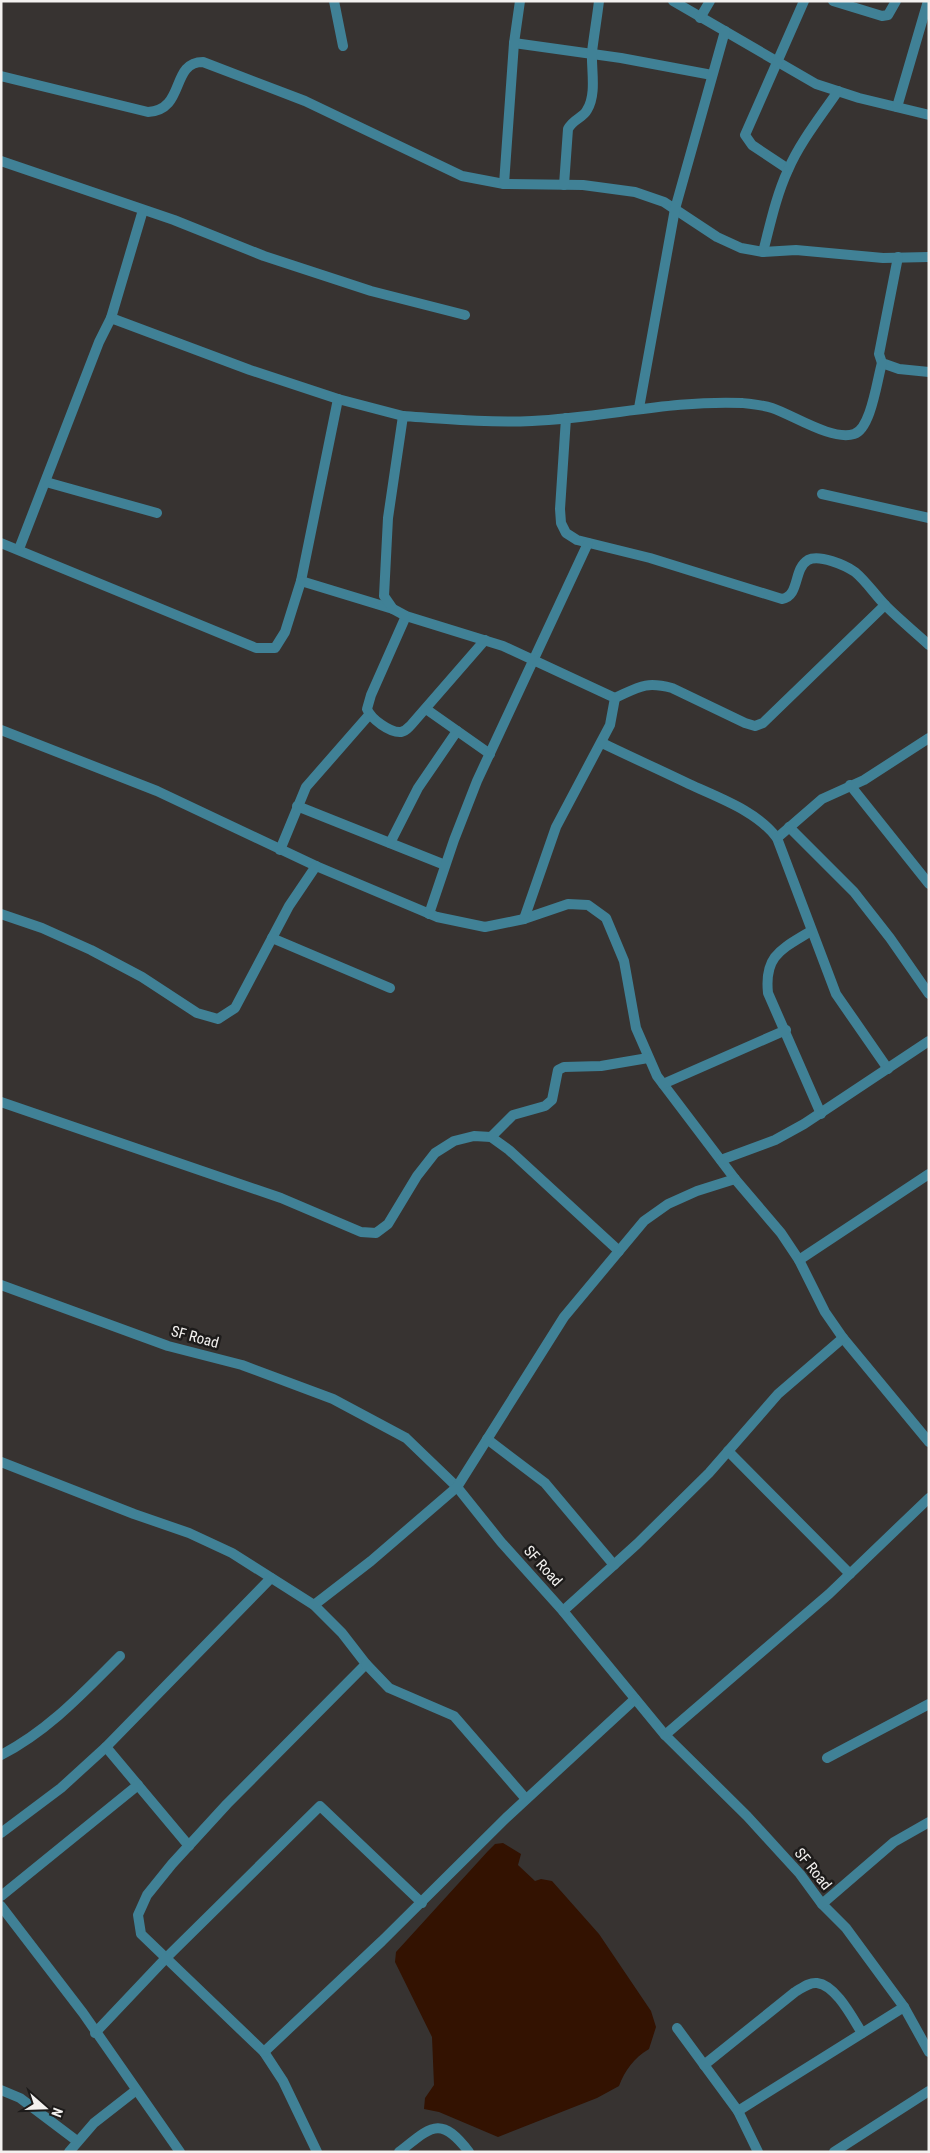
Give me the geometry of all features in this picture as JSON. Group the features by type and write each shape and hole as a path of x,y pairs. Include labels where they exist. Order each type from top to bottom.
{"street":[{"path":"334,1 343,46"},
{"path":"504,184 514,43 520,1"},
{"path":"564,184 568,129 571,123 588,110 590,101 593,76 592,53 599,1"},
{"path":"673,1 816,84 929,115"},
{"path":"700,18 710,1"},
{"path":"788,169 752,145 745,135 804,1"},
{"path":"833,1 882,16 888,15 896,1"},
{"path":"897,107 928,1"},
{"path":"639,408 675,209 725,31"},
{"path":"514,43 592,53 712,75"},
{"path":"1,76 148,112 159,112 168,106 188,67 194,62 203,62 305,100 462,176 504,184 564,184 607,187 635,192 658,200 675,209 717,237 741,248 763,252 796,250 898,257 929,257"},
{"path":"763,252 778,196 788,169 807,136 838,91"},
{"path":"1,161 317,273 396,298 465,315"},
{"path":"19,549 92,359 111,318 143,210"},
{"path":"111,318 250,370 338,399 403,416 475,422 532,421 639,408 743,403 770,407 821,429 852,435 861,431 867,422 882,363 879,354 898,257"},
{"path":"882,363 899,369 929,372"},
{"path":"1,543 256,648 275,648 285,632 301,581 338,399"},
{"path":"393,609 384,596 385,562 394,474 403,416"},
{"path":"566,418 561,523 566,533 588,543 650,558 782,600 791,595 801,567 806,561 814,558 828,561 854,572 885,605 929,646"},
{"path":"46,482 157,513"},
{"path":"822,494 929,518"},
{"path":"429,914 454,840 490,754 588,543"},
{"path":"301,581 485,640 615,698"},
{"path":"615,698 644,684 659,685 672,688 755,726 762,723 885,605"},
{"path":"406,616 371,695 367,709 369,714 394,731 400,732 412,725 485,640"},
{"path":"524,919 556,828 610,725 615,698"},
{"path":"426,708 490,754"},
{"path":"280,850 297,806 314,777 369,714"},
{"path":"1,730 158,791 280,850 429,914 485,928 524,919 568,904 588,906 606,918 624,961 636,1028 648,1058 663,1084 735,1178 781,1233 799,1260 825,1312 843,1338 929,1442"},
{"path":"390,843 418,788 458,731"},
{"path":"777,838 822,799 864,780 929,738"},
{"path":"602,743 756,818 777,838 836,994 888,1069"},
{"path":"850,785 929,884"},
{"path":"297,806 445,865"},
{"path":"789,827 854,892 890,938 929,994"},
{"path":"1,914 42,928 91,950 142,977 197,1013 218,1019 235,1008 289,906 316,866"},
{"path":"811,931 772,959 768,968 768,993 786,1030 821,1114"},
{"path":"272,938 390,988"},
{"path":"663,1084 786,1030"},
{"path":"721,1160 774,1140 821,1114 929,1041"},
{"path":"491,1137 513,1115 545,1106 552,1100 558,1070 564,1067 601,1066 648,1058"},
{"path":"1,1102 281,1198 361,1232 376,1233 388,1224 417,1176 436,1153 454,1141 474,1136 491,1137 510,1150 620,1251"},
{"path":"799,1260 929,1174"},
{"path":"314,1606 371,1561 457,1487 564,1317 644,1221 668,1204 697,1190 735,1178"},
{"name":"SF Road","path":"1,1285 168,1346 242,1365 333,1398 406,1438 457,1487 501,1542 563,1611 665,1734 747,1816 800,1874 822,1904 846,1928 904,2007 929,2052"},
{"path":"563,1611 614,1565 709,1473 778,1394 843,1338"},
{"path":"487,1439 544,1484 614,1565"},
{"path":"728,1451 850,1574"},
{"path":"1,1462 134,1514 189,1533 232,1553 271,1578 314,1606 342,1633 366,1664 389,1688 454,1716 526,1799"},
{"path":"665,1734 850,1574 929,1498"},
{"path":"1,1833 62,1788 106,1747 271,1578"},
{"path":"1,1755 21,1745 58,1717 120,1656"},
{"path":"317,2152 282,2082 264,2052 141,1934 138,1915 146,1895 227,1804 366,1664"},
{"path":"264,2052 422,1903 526,1799 635,1699"},
{"path":"827,1758 929,1704"},
{"path":"106,1747 189,1846"},
{"path":"1,1896 138,1785"},
{"path":"96,2033 166,1958 320,1806 422,1903"},
{"path":"822,1904 894,1842 929,1822"},
{"path":"1,1906 96,2033 135,2091 180,2152"},
{"path":"704,2065 795,1992 808,1984 818,1983 830,1989 840,1999 862,2033"},
{"path":"738,2111 904,2007"},
{"path":"677,2028 738,2111 758,2152"},
{"path":"1,2090 27,2103 77,2140"},
{"path":"69,2152 77,2140 94,2123 135,2091"},
{"path":"834,2152 929,2091"},
{"path":"399,2152 424,2133 438,2127 448,2129 469,2152"}],"shaded area":[{"path":"503,1843 521,1854 518,1865 535,1881 541,1879 552,1881 599,1934 651,2011 656,2027 649,2049 631,2065 619,2086 597,2098 498,2137 439,2112 424,2109 425,2098 434,2085 432,2037 395,1962 396,1952 488,1851 495,1844"}]}
